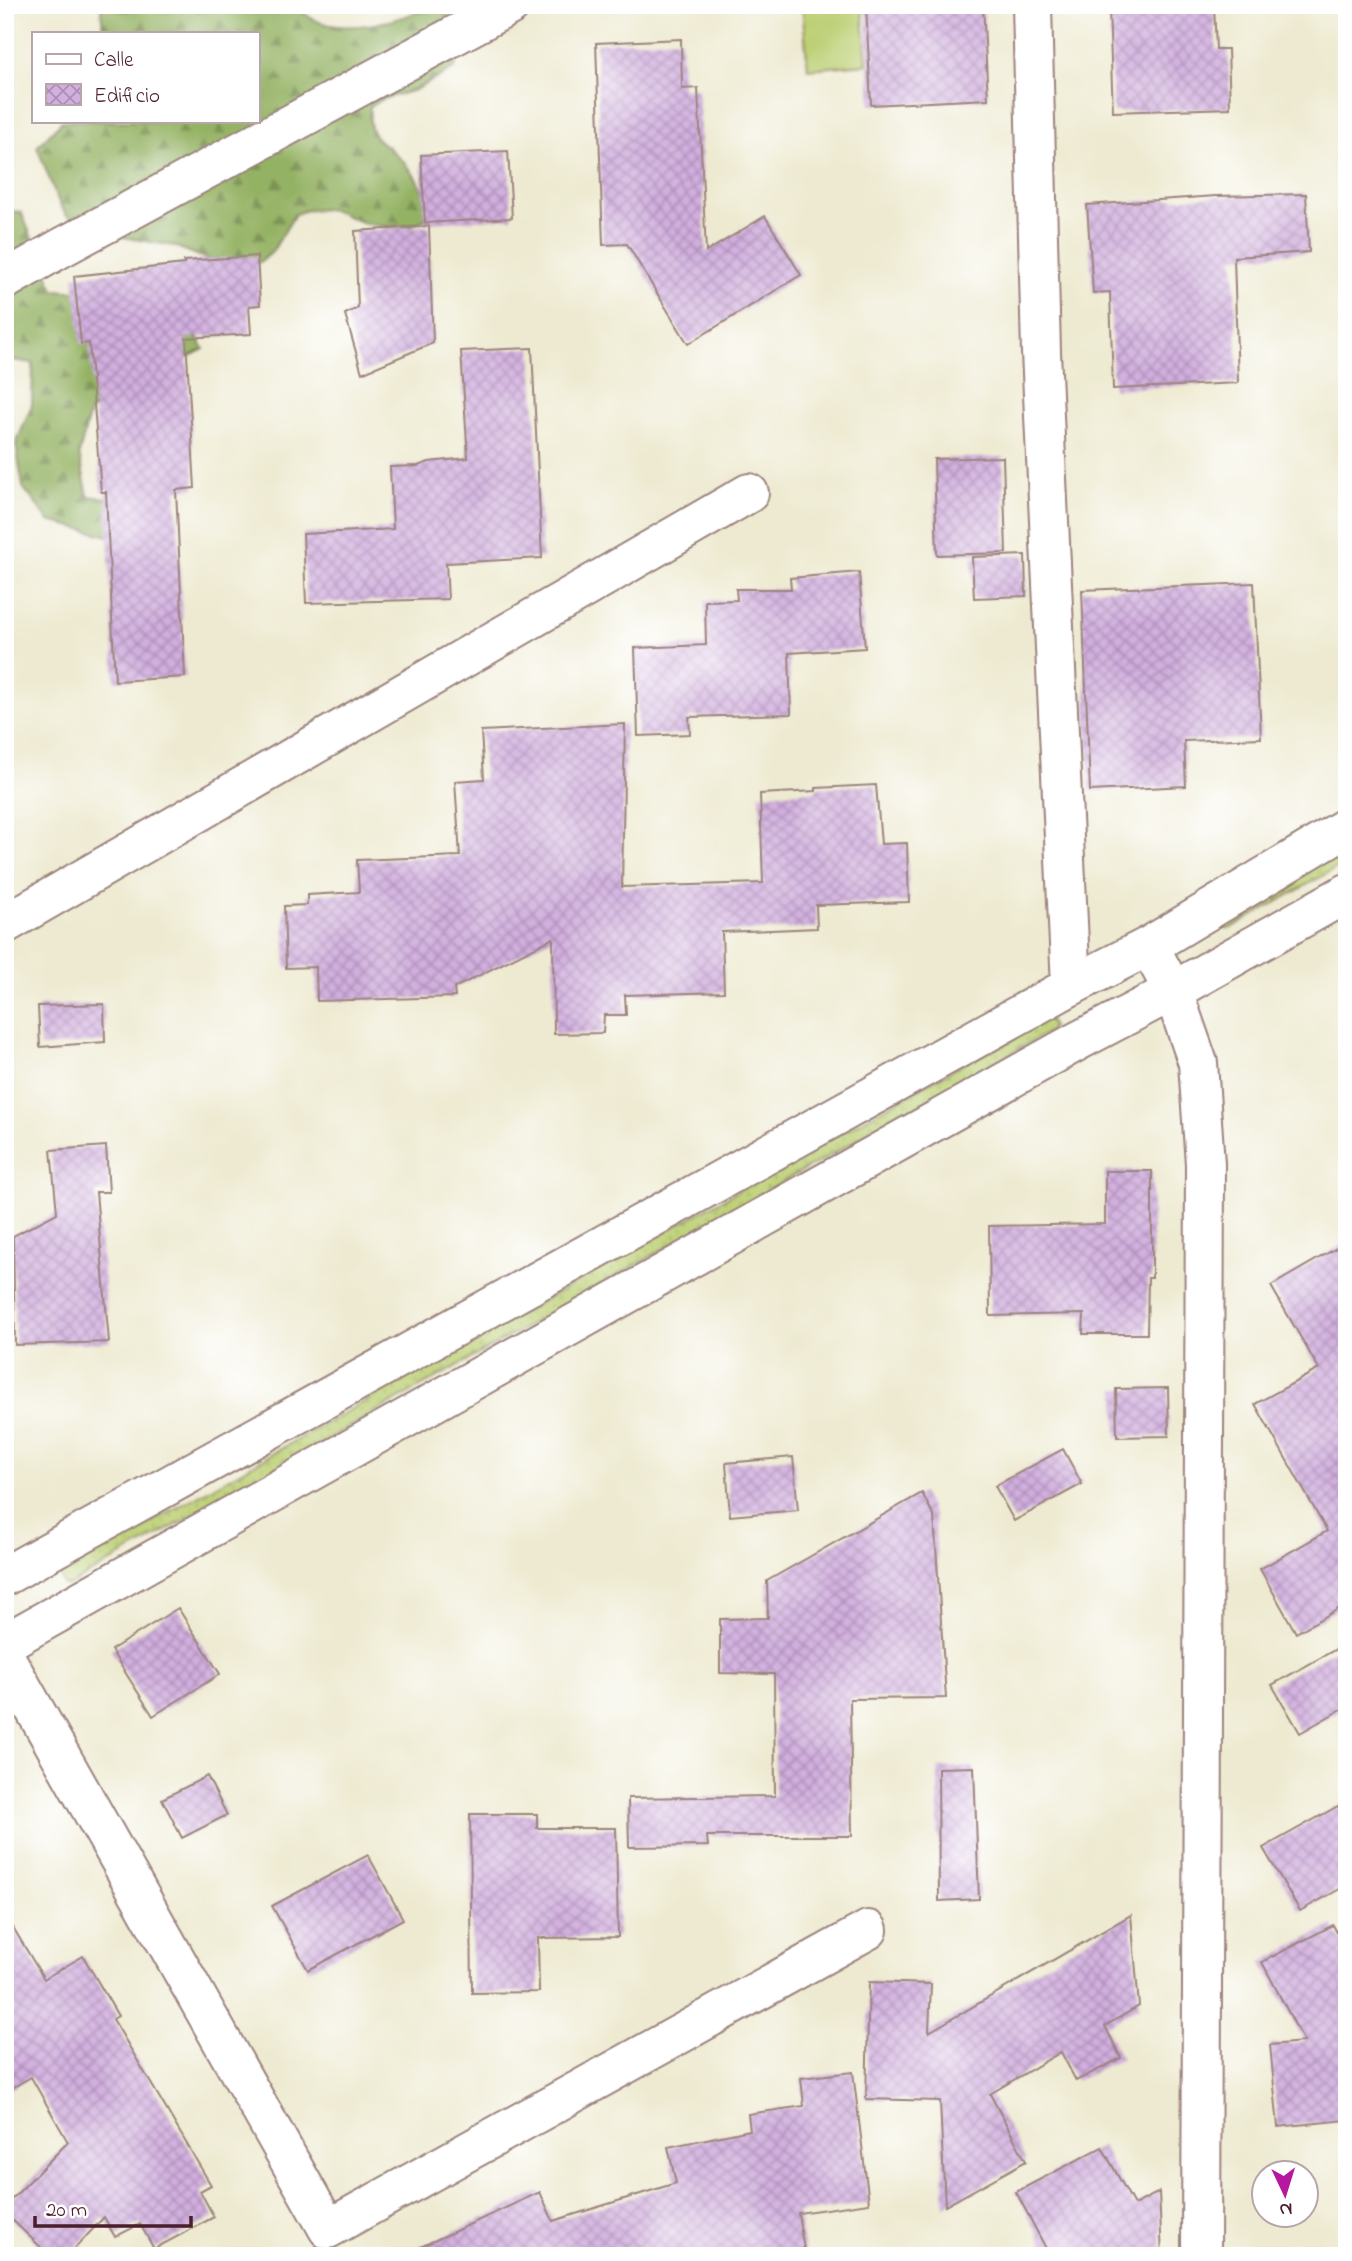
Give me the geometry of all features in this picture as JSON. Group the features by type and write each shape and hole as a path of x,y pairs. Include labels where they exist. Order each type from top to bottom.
{"street":[{"path":"5,280 511,5"},
{"path":"1032,5 1041,352 1071,986"},
{"path":"5,923 749,493"},
{"path":"5,1576 1071,986 1149,946 1347,827"},
{"path":"5,1643 1063,1049 1173,991 1347,893"},
{"path":"1149,946 1173,991 1198,1063 1205,1164 1201,2256"},
{"path":"5,1657 328,2230 868,1930"}],"green space":[{"path":"101,5 297,5 306,15 318,21 346,26 376,24 426,10 443,13 454,25 456,33 455,68 415,90 383,99 370,106 373,133 403,161 415,177 425,195 429,213 423,221 412,225 388,227 364,223 330,209 307,210 295,214 272,252 252,266 207,259 174,246 83,230 60,205 37,147 61,122 259,122 259,32 103,32"},
{"path":"802,5 862,5 867,64 808,69"},
{"path":"5,211 21,212 54,290 143,296 182,312 204,349 124,388 90,411 79,454 88,496 130,501 137,543 49,521 23,487 16,444 32,405 33,363 5,359"},
{"path":"1347,845 1347,862 1229,929 1223,928 1220,920"},
{"path":"1042,1019 1049,1020 1052,1026 1050,1031 68,1586 61,1581 61,1573"}],"building":[{"path":"866,5 983,5 988,99 871,105"},
{"path":"1214,5 1216,49 1228,49 1230,108 1113,112 1109,9"},
{"path":"681,39 682,89 698,88 706,252 765,216 801,275 688,344 627,244 603,245 596,43"},
{"path":"508,151 512,218 425,223 421,155"},
{"path":"1306,194 1309,252 1234,257 1238,383 1113,389 1110,292 1093,293 1087,205 1216,196"},
{"path":"429,226 433,343 362,373 345,314 358,308 355,231"},
{"path":"257,256 260,305 249,306 251,334 186,338 195,488 176,490 185,677 115,681 106,492 101,492 89,343 81,344 74,276 184,264 184,261"},
{"path":"532,348 542,558 446,563 448,599 306,603 303,534 393,529 390,467 418,466 429,462 468,458 461,351"},
{"path":"1003,457 1006,553 937,555 934,459"},
{"path":"1025,555 1026,596 974,598 972,557"},
{"path":"859,572 865,648 789,653 791,714 689,717 690,734 638,736 635,648 706,645 705,601 737,600 736,589 791,589 790,578"},
{"path":"1254,583 1261,738 1184,741 1186,786 1090,791 1082,590"},
{"path":"625,724 622,887 763,883 760,794 876,785 881,844 907,843 909,902 816,905 817,928 722,932 724,992 625,995 626,1015 604,1015 603,1033 554,1034 553,938 454,988 455,997 317,1001 316,967 286,968 284,906 307,905 307,895 359,892 357,860 460,856 455,781 484,779 481,731"},
{"path":"104,1004 105,1042 40,1047 38,1006"},
{"path":"106,1146 109,1192 96,1192 109,1342 15,1345 13,1236 57,1213 51,1150"},
{"path":"1105,1171 1152,1171 1152,1278 1148,1278 1147,1334 1083,1334 1084,1314 990,1316 989,1226 1105,1224"},
{"path":"1347,1242 1347,1604 1296,1633 1260,1569 1327,1531 1255,1404 1319,1369 1271,1286"},
{"path":"1168,1388 1169,1436 1117,1437 1116,1389"},
{"path":"1063,1449 1082,1484 1014,1521 995,1486"},
{"path":"793,1457 798,1510 730,1516 726,1463"},
{"path":"922,1493 934,1516 946,1698 850,1699 852,1836 707,1836 708,1846 629,1847 628,1798 775,1796 774,1674 720,1673 720,1619 768,1618 767,1581"},
{"path":"178,1608 220,1674 153,1716 111,1650"},
{"path":"1347,1643 1347,1706 1300,1733 1272,1685"},
{"path":"974,1767 979,1899 939,1901 938,1768"},
{"path":"207,1776 227,1815 182,1838 162,1799"},
{"path":"1347,1801 1347,1885 1300,1911 1263,1848"},
{"path":"470,1814 537,1814 537,1828 616,1828 618,1937 538,1938 539,1992 472,1993"},
{"path":"368,1855 403,1919 308,1970 272,1906"},
{"path":"5,1914 44,1979 83,1956 118,2016 113,2019 211,2185 200,2191 214,2217 154,2249 140,2224 115,2237 104,2217 68,2256 50,2256 5,2213 5,2206 68,2142 31,2077 5,2092"},
{"path":"1131,1915 1139,2006 1105,2026 1121,2058 1076,2081 1061,2052 990,2094 1026,2161 945,2206 940,2101 866,2099 869,1982 931,1984 929,2032"},
{"path":"1333,1925 1347,1951 1347,2122 1278,2127 1270,2045 1304,2042 1262,1962"},
{"path":"853,2072 869,2203 798,2213 805,2256 401,2256 540,2192 553,2221 676,2183 668,2147 750,2130 748,2114 804,2106 801,2078"},
{"path":"1102,2147 1134,2205 1159,2192 1162,2256 1050,2256 1016,2192"}]}
